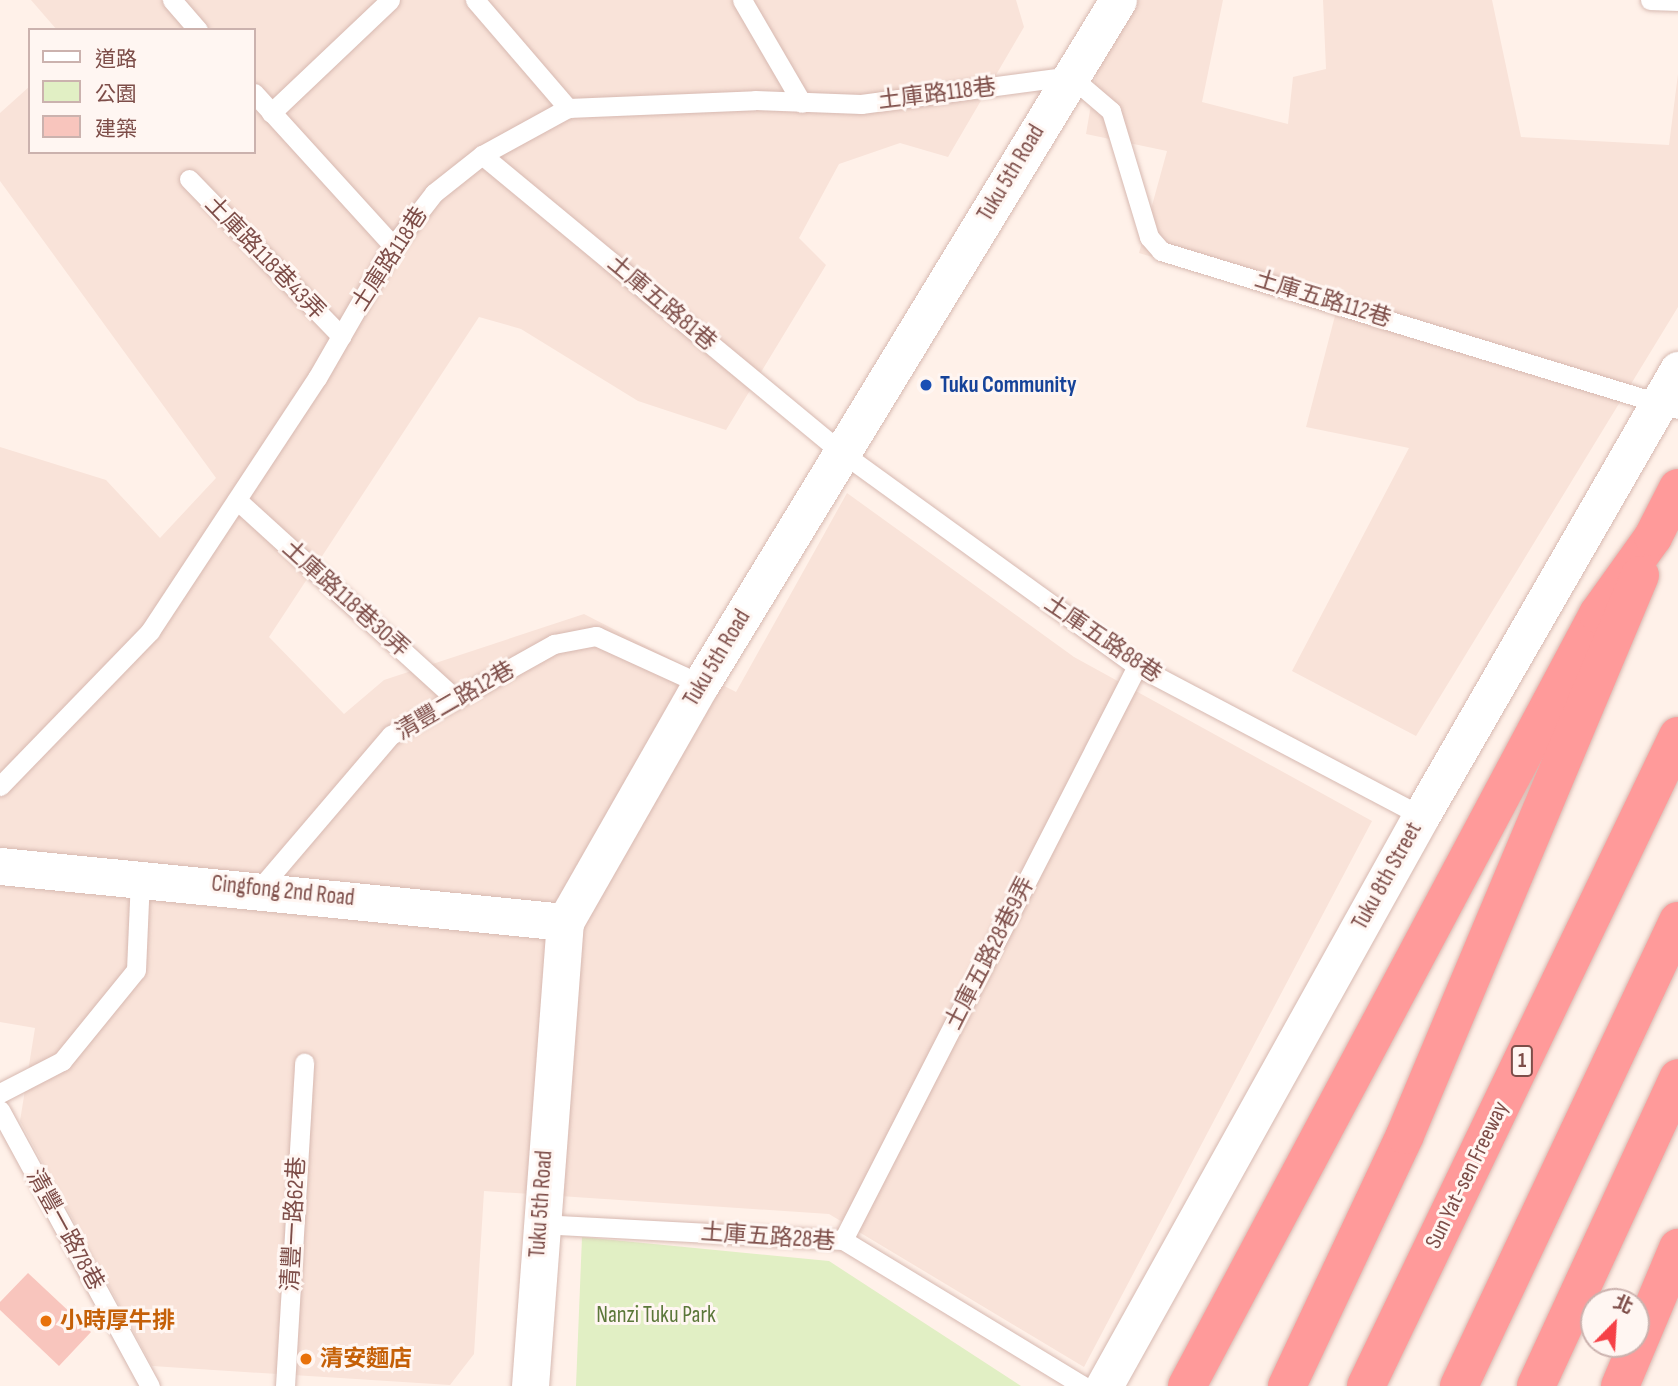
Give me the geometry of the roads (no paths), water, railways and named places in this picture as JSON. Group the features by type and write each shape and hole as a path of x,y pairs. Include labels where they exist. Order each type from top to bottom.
{"highway":[{"path":"1287,1386 1410,1122 1616,645 1653,537 1678,488"},
{"path":"1187,1386 1598,614 1653,537"},
{"name":"Sun Yat-sen Freeway","path":"1366,1386 1678,736"},
{"path":"1460,1386 1678,921"},
{"path":"1536,1386 1678,1078"},
{"path":"1620,1386 1678,1248"}],"street":[{"name":"Tuku 5th Road","path":"530,1386 539,1224 565,922 701,684 1118,0"},
{"name":"Tuku 8th Street","path":"1104,1386 1421,816 1672,393"},
{"name":"Cingfong 2nd Road","path":"0,866 261,887 565,922"}],"lane":[{"path":"172,0 196,28"},
{"path":"271,113 390,0"},
{"path":"475,0 568,108"},
{"path":"742,0 802,103"},
{"path":"1650,0 1678,1"},
{"name":"土庫路118巷","path":"0,786 150,631 341,337 393,246 434,193 482,155 568,108 861,104 1070,76"},
{"name":"土庫五路112巷","path":"1070,76 1111,111 1149,237 1161,251 1672,393"},
{"path":"256,95 393,246"},
{"name":"土庫五路81巷","path":"482,155 841,452"},
{"name":"土庫路118巷43弄","path":"189,179 341,337"},
{"name":"土庫五路88巷","path":"841,452 1137,666 1421,816"},
{"name":"土庫路118巷30弄","path":"237,500 456,699"},
{"name":"清豐二路12巷","path":"261,887 391,735 554,644 596,636 701,684"},
{"name":"土庫五路28巷9弄","path":"843,1240 1137,666"},
{"path":"0,1093 62,1061 136,970 140,877"},
{"name":"清豐一路62巷","path":"285,1386 303,1063"},
{"name":"清豐一路78巷","path":"0,1110 150,1386"},
{"name":"土庫五路28巷","path":"539,1224 843,1240 1083,1386"}],"place":[{"name":"Tuku Community","path":"926,385"},
{"name":"小時厚牛排","path":"46,1321"},
{"name":"清安麵店","path":"306,1359"}],"park label":[{"name":"Nanzi Tuku Park","path":"656,1315"}]}
